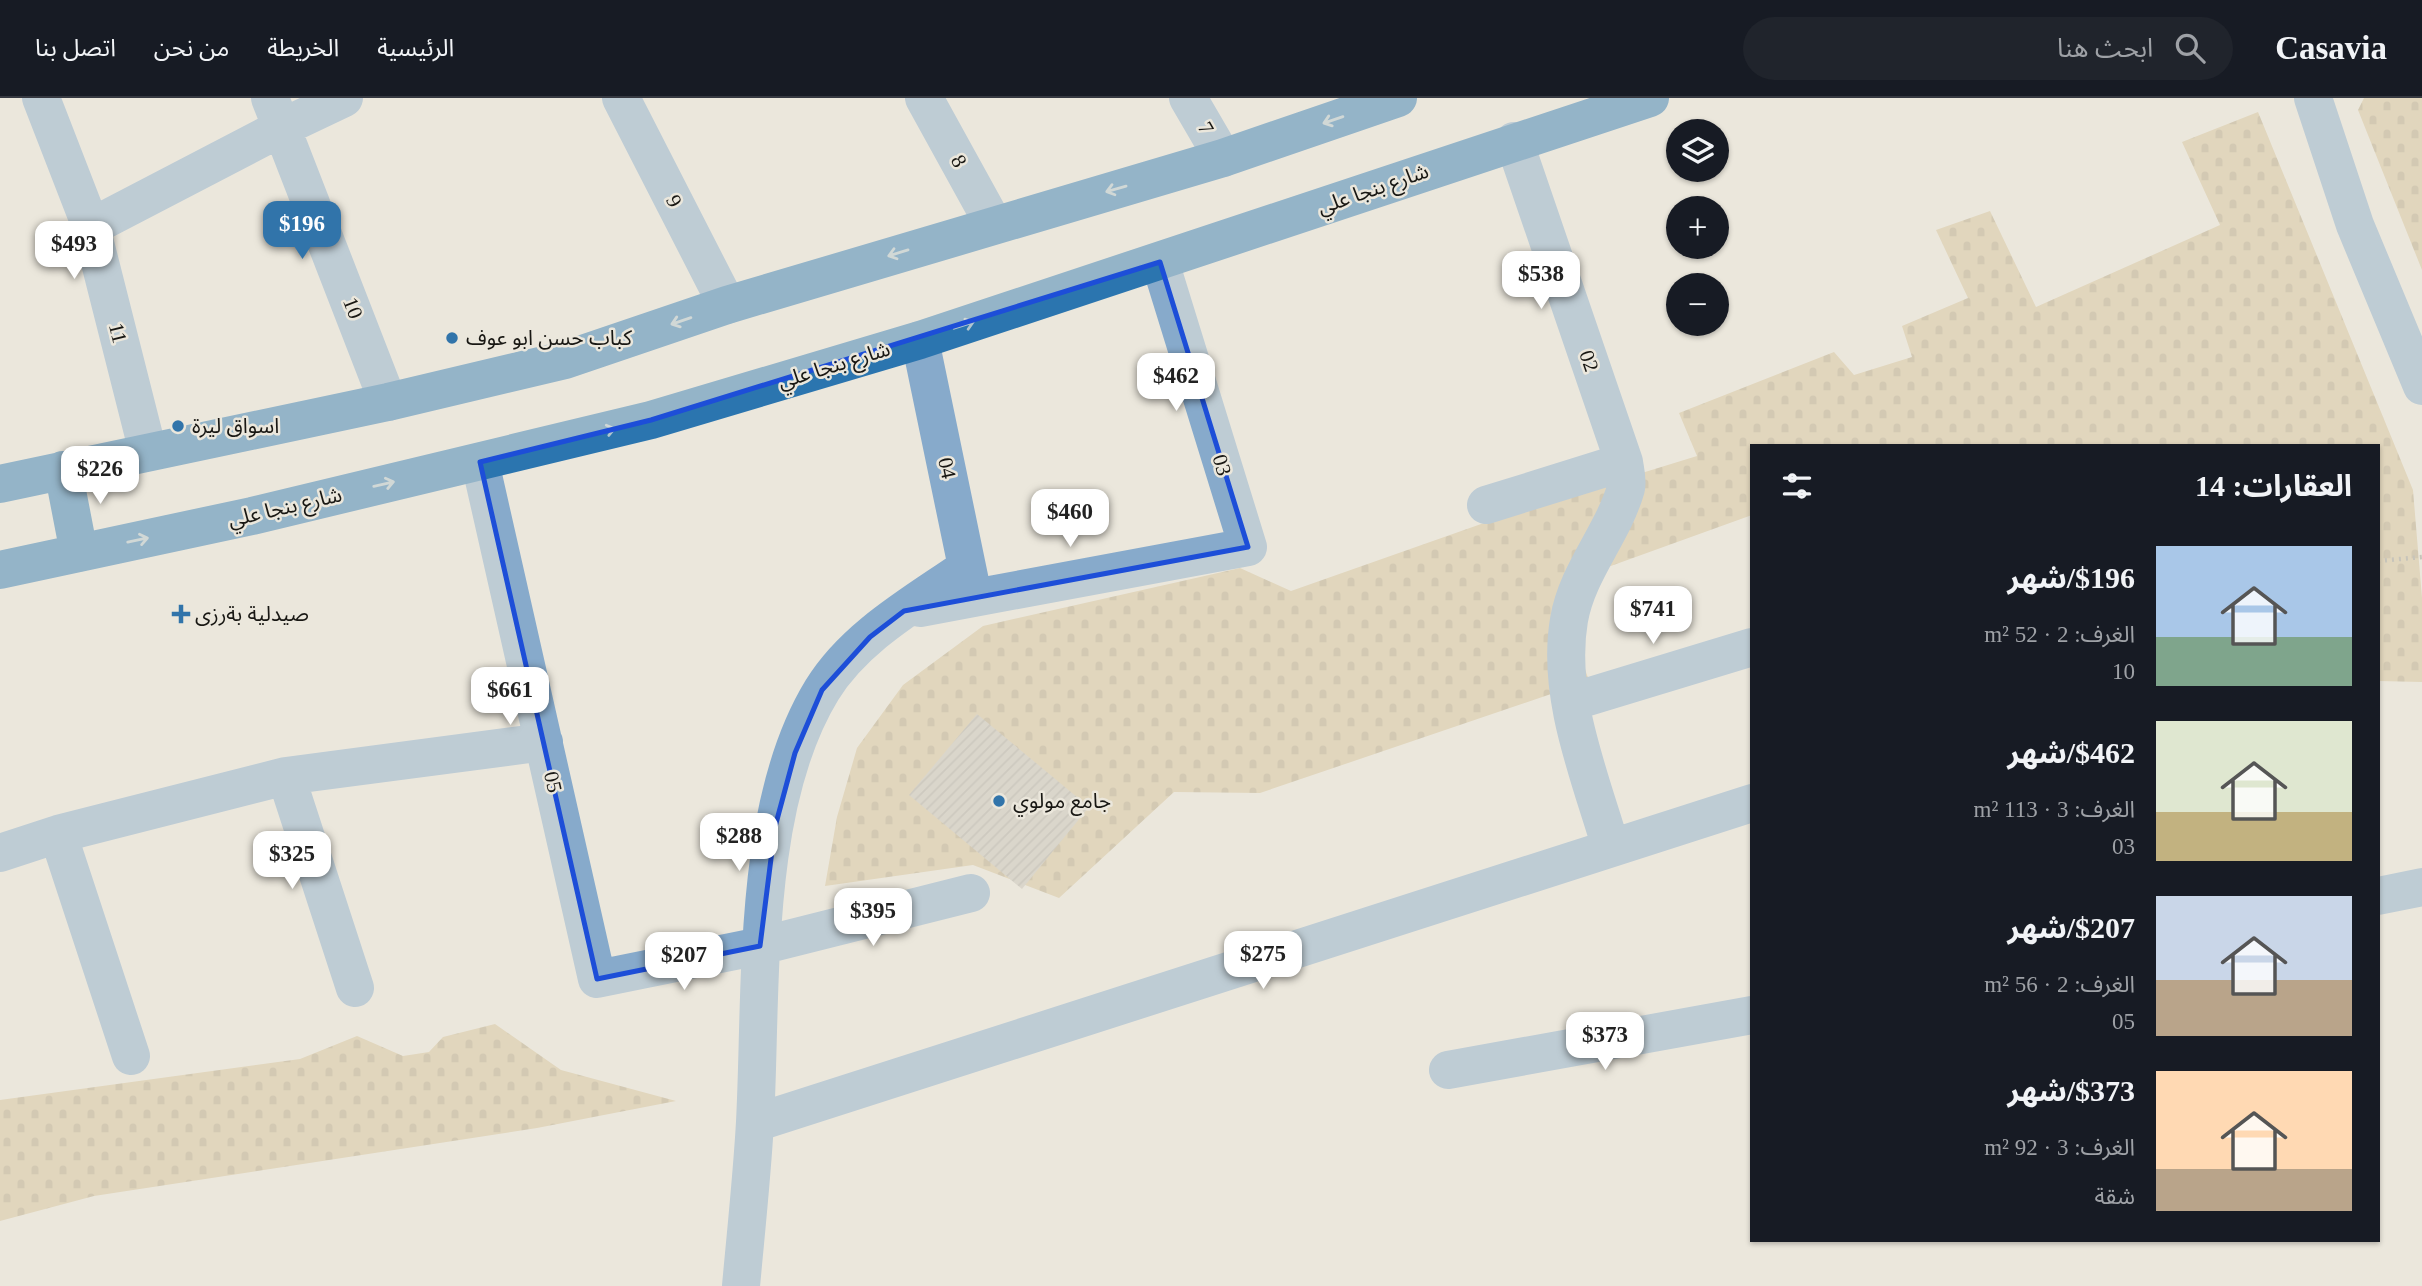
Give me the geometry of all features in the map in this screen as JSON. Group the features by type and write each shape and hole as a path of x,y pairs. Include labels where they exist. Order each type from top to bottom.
{"main road":[{"path":"0,484 388,402 565,360 727,305 1223,158 1398,98"},
{"name":"شارع بنجا علي","path":"0,570 480,462 651,420 920,340 1650,98"},
{"path":"63,470 79,553"}],"street":[{"name":"11","path":"41,98 91,227 148,452"},
{"path":"91,227 277,112 344,98"},
{"name":"9","path":"621,98 727,305"},
{"name":"8","path":"924,98 994,225"},
{"name":"7","path":"1188,98 1223,158"},
{"path":"2313,98 2355,225 2422,386"},
{"name":"10","path":"277,112 388,402"},
{"name":"02","path":"1514,141 1624,462"},
{"name":"03","path":"970,581 1248,547 1160,262"},
{"name":"04","path":"920,340 970,581"},
{"name":"05","path":"480,462 597,979 760,946"},
{"path":"1486,505 1624,462 1627,486 1581,582 1569,618 1566,657 1574,721 1611,848"},
{"path":"741,1286 755,1123 760,946 775,827 795,753 822,690 844,661 904,611 970,581"},
{"path":"1571,702 1750,648"},
{"path":"0,853 58,834 286,776 544,742"},
{"path":"286,776 355,988"},
{"path":"755,1123 1750,804"},
{"path":"58,834 131,1056"},
{"path":"2380,897 2422,887"},
{"path":"760,946 971,893"},
{"path":"1448,1070 1750,1014"}],"path":[{"path":"2380,561 2422,557"}],"highlighted area":[{"path":"1160,262 1248,547 904,611 870,637 822,690 795,753 775,827 760,946 597,979 480,462 651,420"}],"green space":[{"path":"2364,98 2422,98 2422,270 2358,110"},
{"path":"2258,112 2413,490 2422,598 2422,682 2380,681 2380,444 1750,444 1750,516 1608,567 1583,606 1579,651 1589,681 1260,793 1174,792 1059,898 973,865 825,886 837,817 857,748 903,685 983,626 1240,568 1291,591 1518,511 1697,456 1679,413 1834,352 1854,375 1912,357 1902,326 1968,298 1936,230 1990,211 2036,307 2220,225 2182,142"},
{"path":"495,1024 561,1070 676,1101 537,1128 94,1196 0,1221 0,1100 300,1059 357,1036 403,1056 429,1052 443,1037"}],"building":[{"name":"جامع مولوي","path":"977,714 1089,807 1022,889 909,795"}],"place":[{"name":"كباب حسن ابو عوف","path":"452,338"},
{"name":"اسواق ليرة","path":"178,426"},
{"name":"صيدلية بةرزى","path":"181,614"},
{"name":"جامع مولوي","path":"999,801"}]}
